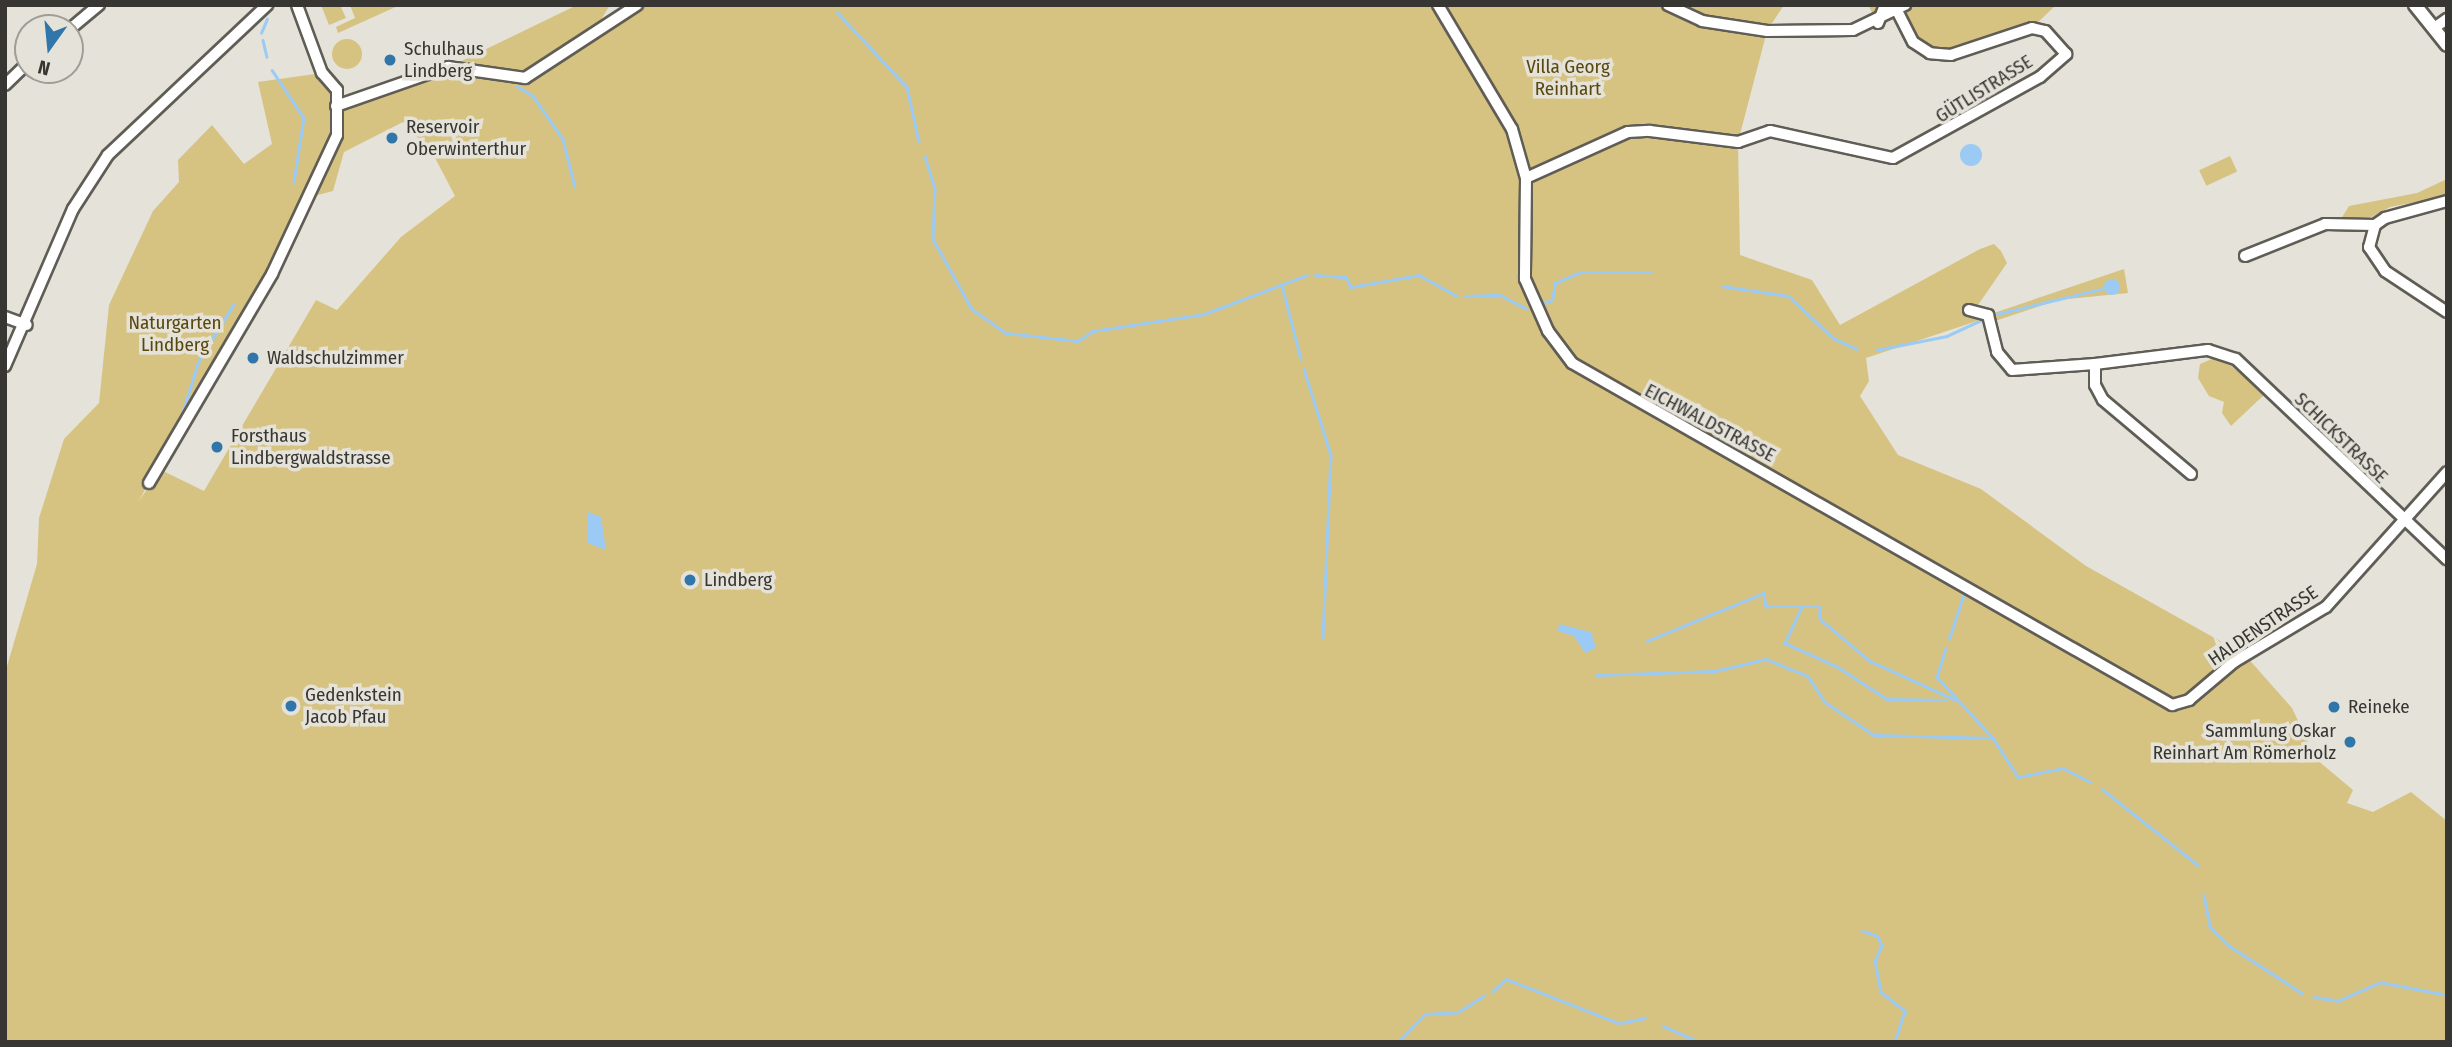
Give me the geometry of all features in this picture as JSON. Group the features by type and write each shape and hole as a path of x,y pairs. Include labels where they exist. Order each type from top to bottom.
{"street":[{"path":"84,17 99,5"},
{"path":"5,366 27,325 73,209 108,155 267,5"},
{"path":"149,483 314,195 337,135 337,90 322,73 297,5"},
{"path":"336,106 449,67 525,78 637,5"},
{"name":"EICHWALDSTRASSE","path":"1437,5 1512,129 1526,178 1526,286 1572,363 2175,705"},
{"path":"1668,5 1702,21 1768,30 1853,30 1878,23 1902,9"},
{"path":"1878,23 1885,5"},
{"path":"2415,5 2447,46"},
{"name":"GÜTLISTRASSE","path":"1526,178 1628,132 1738,142 1770,131 1882,157 1917,150 2040,77 2066,54 2045,31 2032,28 1951,55 1930,53 1913,41 1902,9"},
{"path":"2434,28 2447,19"},
{"path":"2245,256 2325,224 2375,225 2398,211 2447,201"},
{"path":"2375,225 2374,261 2447,312"},
{"path":"1969,310 1988,315 1997,352 2012,370 2095,364 2095,385 2104,400 2191,474"},
{"path":"5,317 27,325"},
{"name":"SCHICKSTRASSE","path":"2095,364 2208,350 2236,359 2401,522 2447,559"},
{"name":"HALDENSTRASSE","path":"2175,705 2234,662 2311,619 2447,472"}],"green space":[{"path":"321,5 340,5 346,18 329,25"},
{"path":"350,5 400,5 338,33 336,27 355,18"},
{"name":"Lindberg","path":"577,5 610,5 597,26 637,5 1784,5 1767,31 1738,142 1740,255 1812,280 1840,325 1980,249 1994,244 2001,251 2007,263 1978,305 1983,319 1866,358 1869,381 1860,396 1898,455 1981,489 2086,566 2245,655 2292,708 2316,759 2353,790 2347,803 2373,812 2411,792 2447,821 2447,1042 5,1042 5,673 37,564 39,518 64,439 99,403 109,305 153,211 179,182 178,160 212,125 244,164 272,144 258,82 322,73 337,90 336,106 449,67","holes":["403,122 433,154 455,196 401,237 337,310 316,300 204,491 161,470 138,502 314,196 333,191 344,152"]},
{"path":"1868,5 2056,5 2032,28 1951,55 1913,42 1898,14 1878,23"},
{"path":"347,39 358,43 362,54 358,65 347,69 336,65 332,54 336,43"},
{"path":"2230,156 2237,171 2206,186 2199,170"},
{"path":"2447,179 2447,196 2390,207 2366,220 2341,219 2349,206 2417,193"},
{"path":"2124,269 2128,293 2058,300 1992,322 1988,315"},
{"path":"2219,356 2265,394 2231,426 2222,413 2224,402 2209,396 2198,378 2200,364"}],"water":[{"path":"1971,144 1981,151 1982,155 1975,165 1971,166 1961,159 1960,155 1967,145"},
{"path":"2112,279 2118,281 2118,293 2112,295 2106,293 2104,287 2106,281"},
{"path":"588,512 601,517 606,550 588,543"},
{"path":"1559,624 1591,632 1596,648 1585,653 1574,636 1558,631"}],"waterway":[{"path":"837,12 907,87 919,142"},
{"path":"261,33 267,19"},
{"path":"263,40 267,57"},
{"path":"272,70 304,118 294,182"},
{"path":"517,86 533,96 563,139 575,187"},
{"path":"925,156 935,189 933,239 972,309 1006,333 1078,341 1093,331 1204,314 1307,275"},
{"path":"1544,303 1552,300 1555,283 1581,272 1652,272"},
{"path":"1315,275 1346,277 1351,287 1419,275 1457,296"},
{"path":"1282,285 1301,359"},
{"path":"1722,286 1789,296 1833,338 1857,349"},
{"path":"1997,314 2101,289"},
{"path":"1465,296 1500,295 1526,308"},
{"path":"182,414 198,362 233,305"},
{"path":"1876,350 1947,336 1983,319"},
{"path":"1304,369 1331,455 1323,638"},
{"path":"1647,641 1764,593 1766,607 1820,607 1820,619 1870,661 1956,700"},
{"path":"1949,639 1964,593"},
{"path":"1802,607 1785,643 1838,667 1887,699 1945,700"},
{"path":"1946,648 1937,677 1993,738 2018,777 2063,768 2091,782"},
{"path":"1596,675 1715,671 1766,659 1808,676 1825,702 1874,735 1993,738"},
{"path":"2102,789 2198,865"},
{"path":"2204,895 2210,927 2228,945 2302,993"},
{"path":"1863,931 1878,936 1882,946 1875,961 1881,992 1905,1011 1895,1042"},
{"path":"1492,992 1506,979 1618,1023"},
{"path":"2314,997 2338,1001 2380,982 2447,995"},
{"path":"1398,1042 1425,1014 1458,1012 1484,996"},
{"path":"1621,1023 1645,1018"},
{"path":"1663,1026 1700,1042"}],"place":[{"name":"Schulhaus Lindberg","path":"390,60"},
{"name":"Reservoir Oberwinterthur","path":"392,138"},
{"name":"Waldschulzimmer","path":"253,358"},
{"name":"Forsthaus Lindbergwaldstrasse","path":"217,447"},
{"name":"Lindberg","path":"690,580"},
{"name":"Gedenkstein Jacob Pfau","path":"291,706"},
{"name":"Reineke","path":"2334,707"},
{"name":"Sammlung Oskar Reinhart Am Römerholz","path":"2350,742"}],"park label":[{"name":"Villa Georg Reinhart","path":"1568,78"},
{"name":"Naturgarten Lindberg","path":"175,334"}]}
